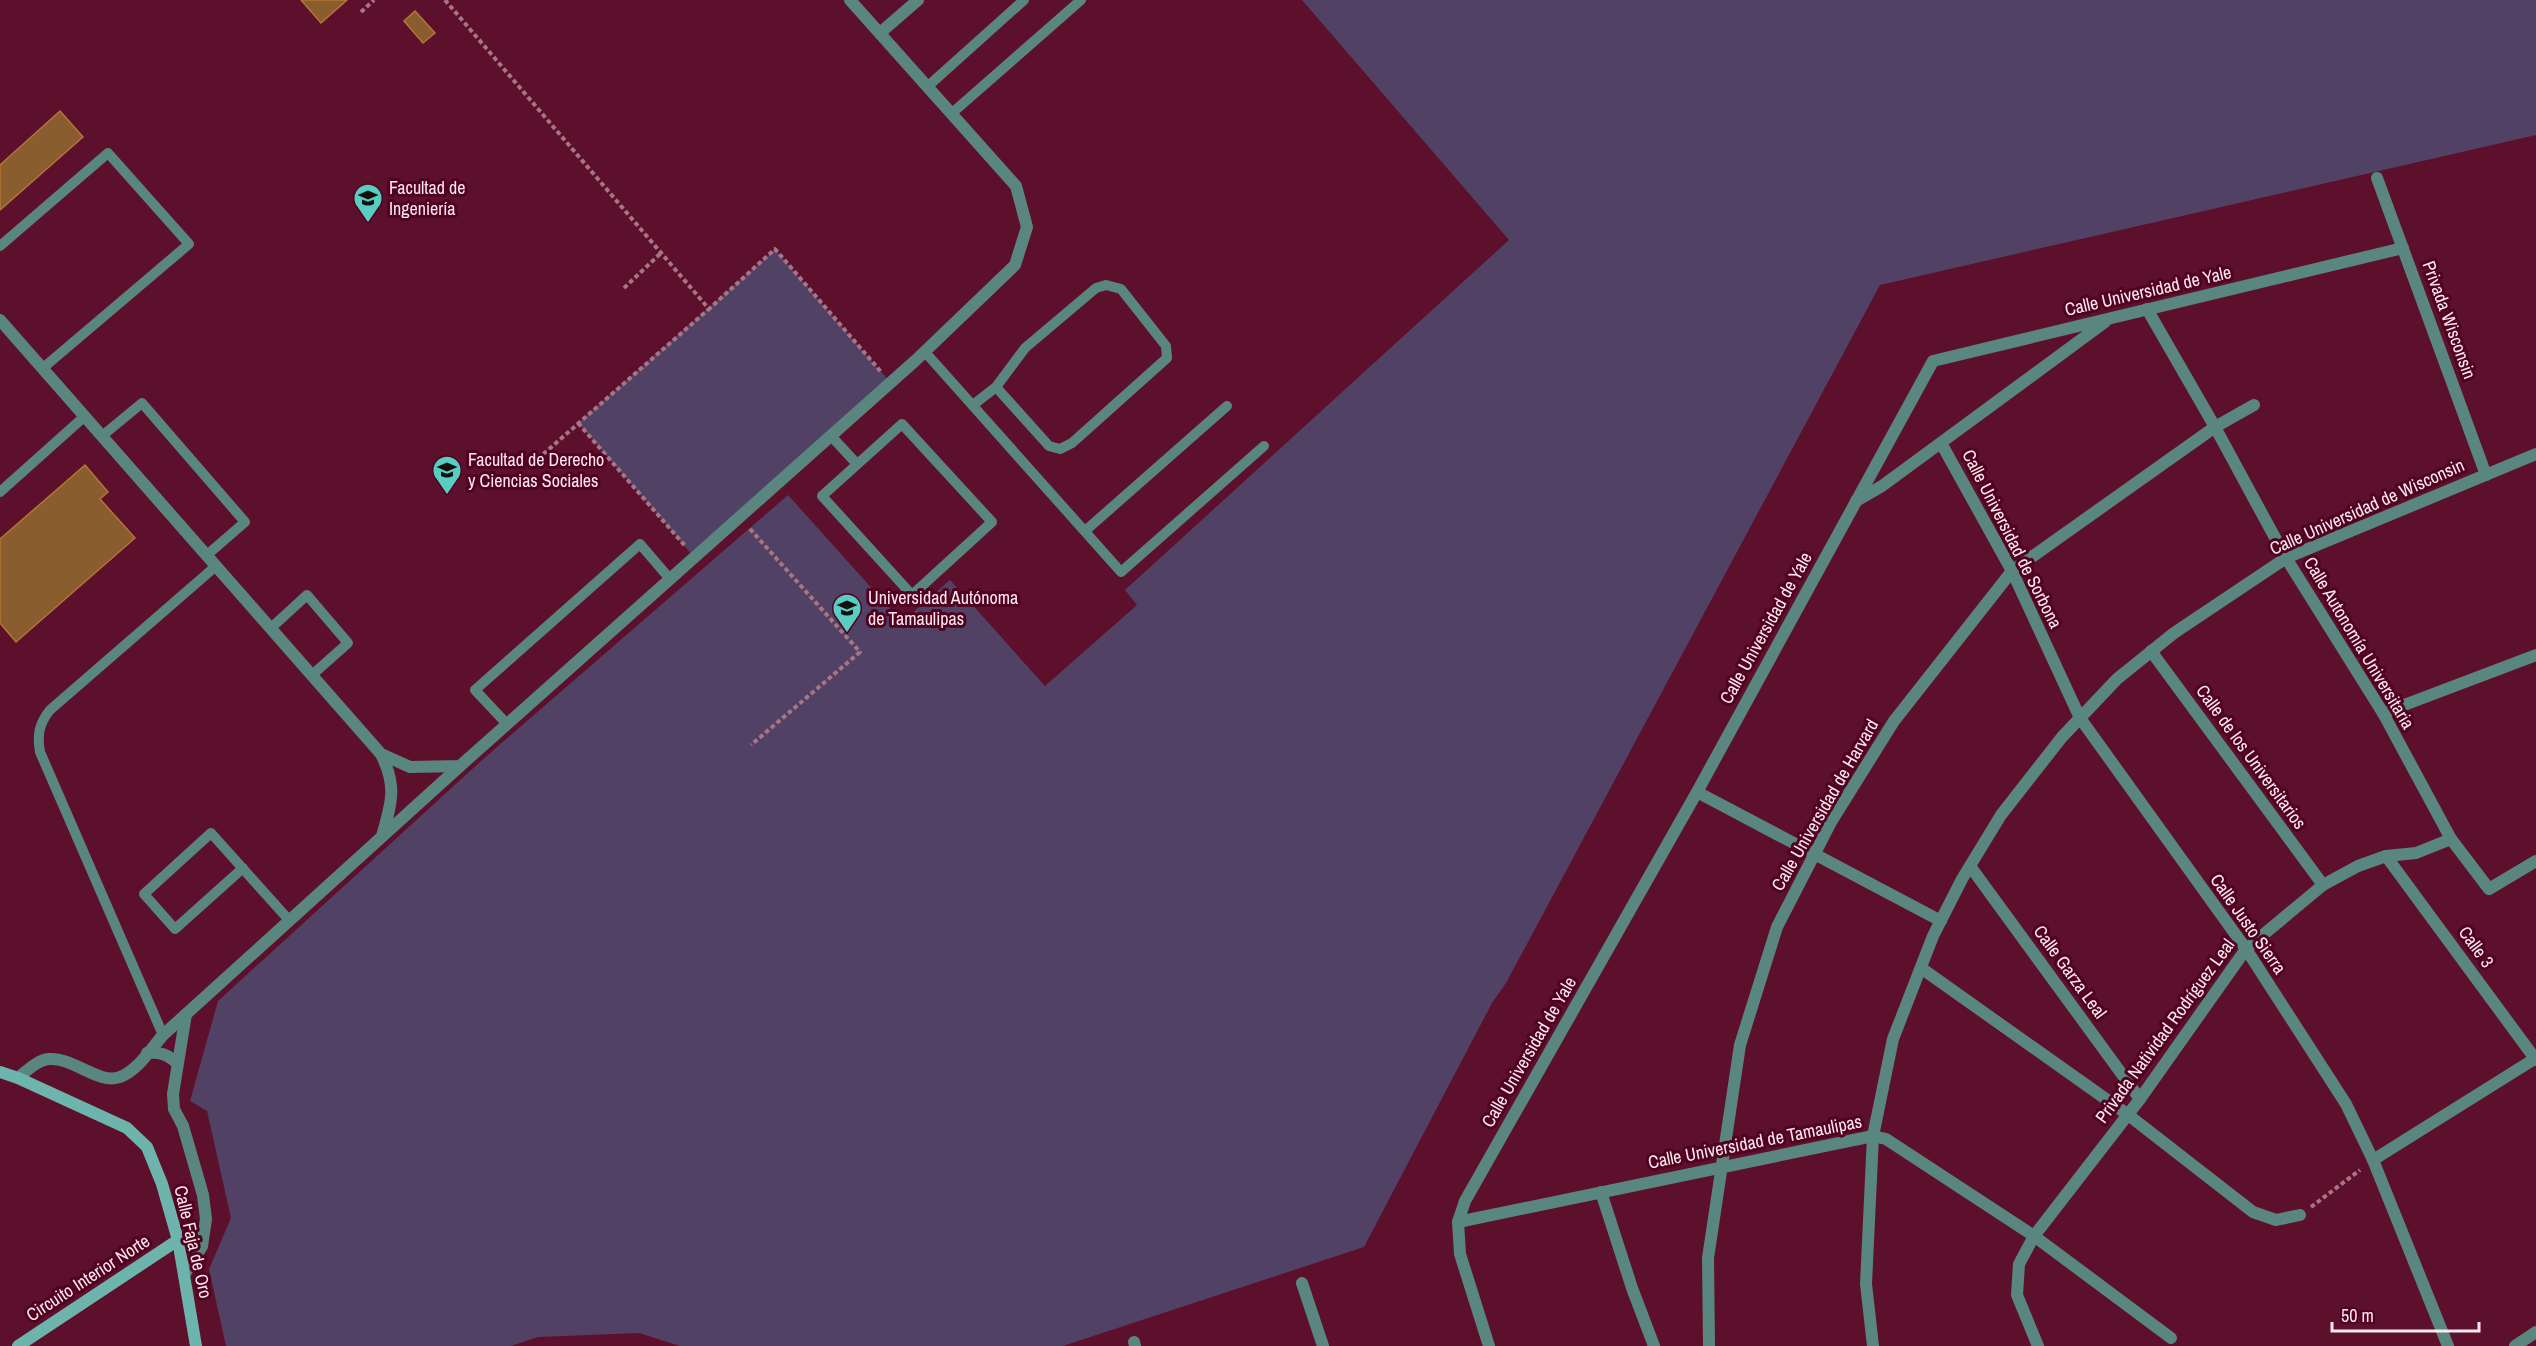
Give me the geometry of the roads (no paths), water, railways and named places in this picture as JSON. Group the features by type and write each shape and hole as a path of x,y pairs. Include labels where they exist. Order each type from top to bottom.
{"main road":[{"path":"0,1072 18,1078"},
{"name":"Calle Faja de Oro","path":"18,1078 128,1128 147,1148 162,1184 178,1240 196,1346"},
{"name":"Circuito Interior Norte","path":"18,1346 178,1240"}],"street":[{"path":"18,1078 35,1064 49,1059 71,1062 108,1079 121,1077 163,1035 289,920 925,352 1015,265 1027,227 1016,186 850,0"},
{"path":"880,33 918,0"},
{"name":"Privada Wisconsin","path":"2377,178 2486,475"},
{"name":"Calle Universidad de Yale","path":"1489,1346 1460,1254 1458,1222 1465,1201 1697,792 1933,361 2403,248"},
{"name":"Calle Autonomía Universitaria","path":"2147,309 2215,427 2286,558 2383,713 2451,838"},
{"path":"1855,502 1941,442 2109,318"},
{"path":"0,320 381,753 391,774 391,804 382,837"},
{"name":"Calle Universidad de Harvard","path":"1709,1346 1708,1258 1740,1045 1777,927 1831,822 1894,721 2012,571 2215,427 2254,405"},
{"name":"Calle Universidad de Sorbona","path":"1941,442 2012,571 2080,718"},
{"name":"Calle Universidad de Wisconsin","path":"1873,1346 1866,1284 1873,1136 1893,1039 1941,921 1970,866 2001,815 2080,718 2117,679 2174,633 2286,558 2536,454"},
{"name":"Calle de los Universitarios","path":"2151,651 2323,885"},
{"path":"2383,713 2536,655"},
{"name":"Calle Justo Sierra","path":"2080,718 2246,949 2346,1104 2373,1160 2448,1346"},
{"path":"381,753 410,767 460,766"},
{"path":"1697,792 1941,921"},
{"path":"2451,838 2489,889 2536,861"},
{"name":"Privada Natividad Rodríguez Leal","path":"2038,1346 2017,1295 2019,1264 2034,1236 2140,1099 2246,949 2323,885 2358,866 2386,856 2416,853 2451,838"},
{"name":"Calle 3","path":"2386,856 2536,1059"},
{"name":"Calle Garza Leal","path":"1970,866 2140,1099"},
{"path":"1921,968 2127,1114 2253,1212 2276,1220 2300,1215"},
{"path":"184,1275 202,1246 206,1220 204,1195 183,1126 174,1108 177,1063 186,1014"},
{"path":"147,1053 158,1052 169,1056 177,1063"},
{"path":"2373,1160 2536,1059"},
{"name":"Calle Universidad de Tamaulipas","path":"1458,1222 1873,1136 1886,1139 2034,1236 2171,1338"},
{"path":"1601,1192 1632,1288 1654,1346"},
{"path":"1302,1283 1323,1346"},
{"path":"2515,1346 2536,1332"}],"lane":[{"path":"927,87 1024,0"},
{"path":"951,114 1081,0"},
{"path":"0,246 108,153 189,244 43,368"},
{"path":"973,405 996,387 1025,348 1096,288 1106,285 1121,289 1166,346 1167,358 1072,443 1060,449 1049,446 996,387"},
{"path":"925,352 1121,572 1264,446"},
{"path":"102,436 142,403 245,522 207,555"},
{"path":"1085,531 1227,406"},
{"path":"0,492 85,417"},
{"path":"902,424 992,522 912,595 822,496 857,464 902,424"},
{"path":"831,436 857,464"},
{"path":"507,724 475,690 640,544 670,579"},
{"path":"163,1035 40,752 37,737 40,722 50,710 216,566"},
{"path":"270,628 307,595 348,643 312,675"},
{"path":"243,868 175,928 144,894 211,833 243,868 289,920"}],"place":[{"name":"Facultad de Ingeniería","path":"368,224"},
{"name":"Facultad de Derecho y Ciencias Sociales","path":"447,496"},
{"name":"Universidad Autónoma de Tamaulipas","path":"847,634"}]}
